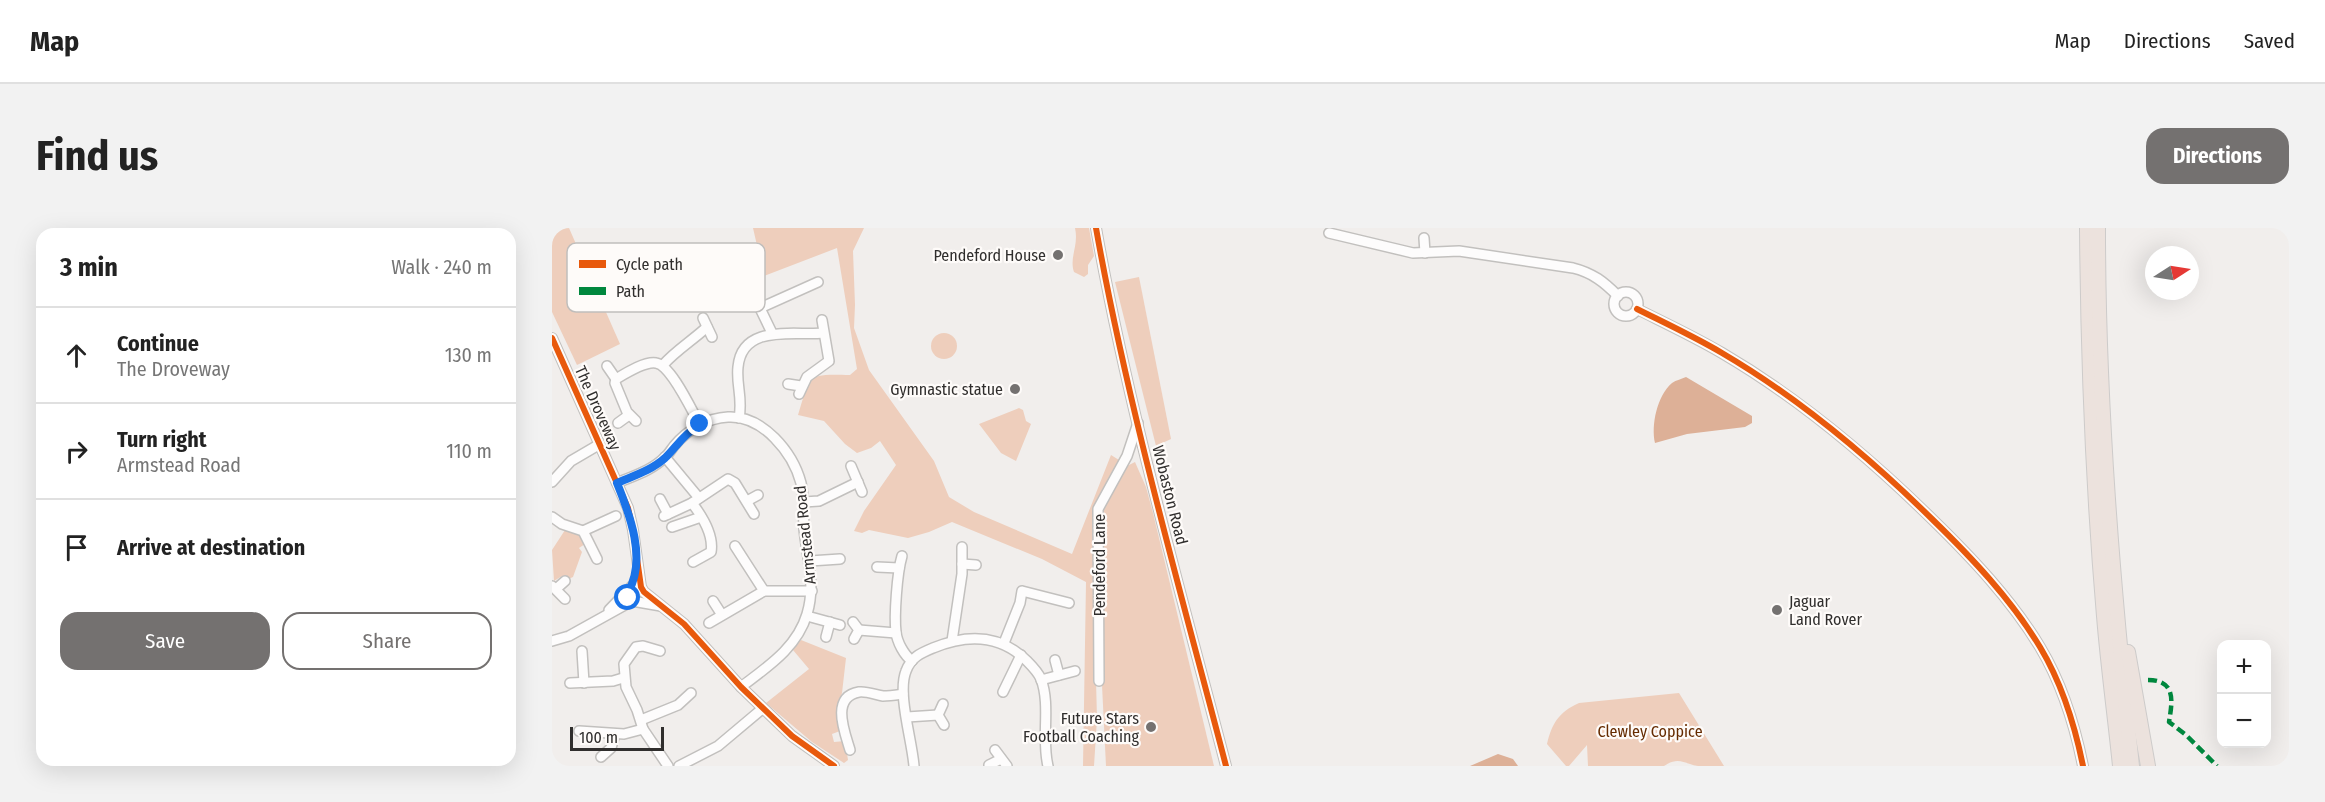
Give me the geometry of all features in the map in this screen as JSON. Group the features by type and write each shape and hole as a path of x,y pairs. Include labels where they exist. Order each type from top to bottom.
{"highway":[{"path":"2087,228 2091,408 2097,516 2104,617 2120,766"},
{"path":"2098,228 2103,384 2116,615 2132,766"},
{"path":"2103,384 2113,468 2127,644 2148,766"}],"street":[{"name":"Wobaston Road","path":"1096,228 1138,423 1226,766"},
{"path":"1329,233 1396,250 1425,253 1459,251 1573,268 1589,272 1599,278 1618,296"},
{"path":"1424,238 1425,253"},
{"path":"765,301 818,282"},
{"path":"808,286 813,296"},
{"path":"1626,292 1633,295 1638,301 1637,309 1629,315 1620,314 1615,305 1618,296 1626,292"},
{"path":"1637,309 1721,352 1808,411 1860,453 1952,538 1987,576 2040,648 2054,675 2070,718 2083,766"},
{"path":"762,312 772,333"},
{"path":"788,384 800,390 807,377 829,361 822,320"},
{"path":"663,365 670,356 689,344 705,323 712,337"},
{"path":"617,483 652,467 665,457 681,438 700,424 720,418 739,418 741,406 738,367 740,357 762,335 823,333"},
{"name":"The Droveway","path":"552,338 627,508 633,530 636,589"},
{"path":"616,379 651,363 663,365 700,424"},
{"path":"607,366 616,379 615,383 632,418 618,423"},
{"name":"Armstead Road","path":"739,418 766,431 787,453 796,468 804,502 804,529 810,561 812,591 807,615 793,644 741,687"},
{"name":"Pendeford Lane","path":"1099,681 1098,509 1127,456 1138,423"},
{"path":"552,482 578,456 600,444"},
{"path":"665,457 695,500 710,532 711,552 693,562"},
{"path":"552,463 561,471"},
{"path":"851,466 862,492"},
{"path":"660,499 666,515 728,479 735,483 754,514"},
{"path":"804,502 825,498 858,482"},
{"path":"747,501 758,495"},
{"path":"552,517 562,524 584,531 616,516"},
{"path":"672,527 701,517"},
{"path":"584,531 597,559"},
{"path":"735,546 764,591"},
{"path":"952,641 962,547"},
{"path":"902,556 899,568 896,633 907,657 912,661"},
{"path":"733,563 742,558"},
{"path":"810,561 840,559"},
{"path":"962,564 976,565"},
{"path":"877,567 899,568"},
{"path":"565,581 554,588 565,599"},
{"path":"1004,643 1020,603 1021,587 1070,603"},
{"path":"636,589 628,598 664,606"},
{"path":"605,614 643,598 636,589"},
{"path":"636,589 664,606 684,624 762,709 792,736 834,766"},
{"path":"552,641 587,627 636,589"},
{"path":"709,623 764,591 812,591"},
{"path":"713,601 722,615"},
{"path":"807,615 840,625"},
{"path":"853,621 857,634 896,633"},
{"path":"826,637 830,622"},
{"path":"914,766 903,694 904,677 916,656 952,641 971,639 1004,643 1033,667 1041,680 1048,766"},
{"path":"660,651 643,646 636,647 624,664 623,678 642,725 668,766"},
{"path":"582,651 584,683"},
{"path":"1003,692 1021,655"},
{"path":"1055,660 1059,675"},
{"path":"1041,680 1075,671"},
{"path":"1010,674 1021,681"},
{"path":"570,683 613,681 623,678"},
{"path":"850,750 841,710 846,699 859,692 885,696 903,694"},
{"path":"579,730 624,734 678,705 691,693"},
{"path":"938,715 943,704"},
{"path":"679,766 718,746 762,709"},
{"path":"907,717 938,715"},
{"path":"938,715 944,725"},
{"path":"600,757 611,748 615,734"},
{"path":"836,739 846,736"},
{"path":"989,765 1004,763 995,750"}],"green space":[{"path":"552,228 569,228 576,243 567,243 567,312 606,312 620,344 577,365 552,312"},
{"path":"753,228 864,228 853,251 854,328 869,370 934,461 949,497 974,512 1072,554 1111,455 1119,460 1101,492 1092,522 1097,719 1094,766 1083,766 1086,582 1042,559 952,522 908,538 869,530 862,533 854,531 864,511 896,465 880,441 871,448 857,453 845,444 824,421 798,415 805,391 812,379 825,375 850,375 857,369 837,248 765,276 765,243 756,243"},
{"path":"1075,228 1089,228 1094,256 1088,265 1088,274 1084,277 1074,272 1073,267"},
{"path":"1139,277 1171,439 1156,446 1115,282"},
{"path":"944,333 953,337 957,346 953,355 944,359 935,355 931,346 935,337"},
{"path":"1019,408 1023,410 1026,421 1031,424 1016,461 1001,453 979,424"},
{"path":"1135,462 1146,487 1153,513 1214,766 1106,766 1102,685 1101,509 1127,466"},
{"path":"565,530 580,534 585,544 579,548 582,552 573,577 566,580 562,576 554,581 552,550"},
{"path":"801,640 846,658 842,693 837,709 840,731 832,734 834,742 845,741 848,760 844,763 812,742 766,703 809,669 793,650"},
{"name":"Clewley Coppice","path":"1679,693 1724,766 1698,766 1678,761 1664,766 1588,766 1587,745 1569,766 1566,766 1547,744 1557,719 1566,710 1579,703"}],"shaded area":[{"path":"1686,377 1752,416 1752,423 1745,427 1687,434 1655,443 1656,411 1662,395 1672,383"},
{"path":"1498,754 1513,759 1518,766 1470,766"}],"marked path":[{"path":"2148,680 2157,681 2168,688 2171,700 2169,722 2186,735 2217,766"}],"cycle path":[{"path":"1096,228 1139,431 1226,766"},
{"path":"1637,309 1722,353 1778,389 1858,451 1961,548 2003,595 2040,647 2066,705 2083,766"},
{"path":"552,338 628,508 641,587 644,592 684,624 741,687 792,736 834,766"}],"place":[{"name":"Pendeford House","path":"1058,255"},
{"name":"Gymnastic statue","path":"1015,389"},
{"name":"Jaguar Land Rover","path":"1777,610"},
{"name":"Future Stars Football Coaching","path":"1151,727"}],"route":[{"path":"628,598 628,589 632,586 636,559 633,530 617,483 652,467 665,457 681,438 700,424"}]}
